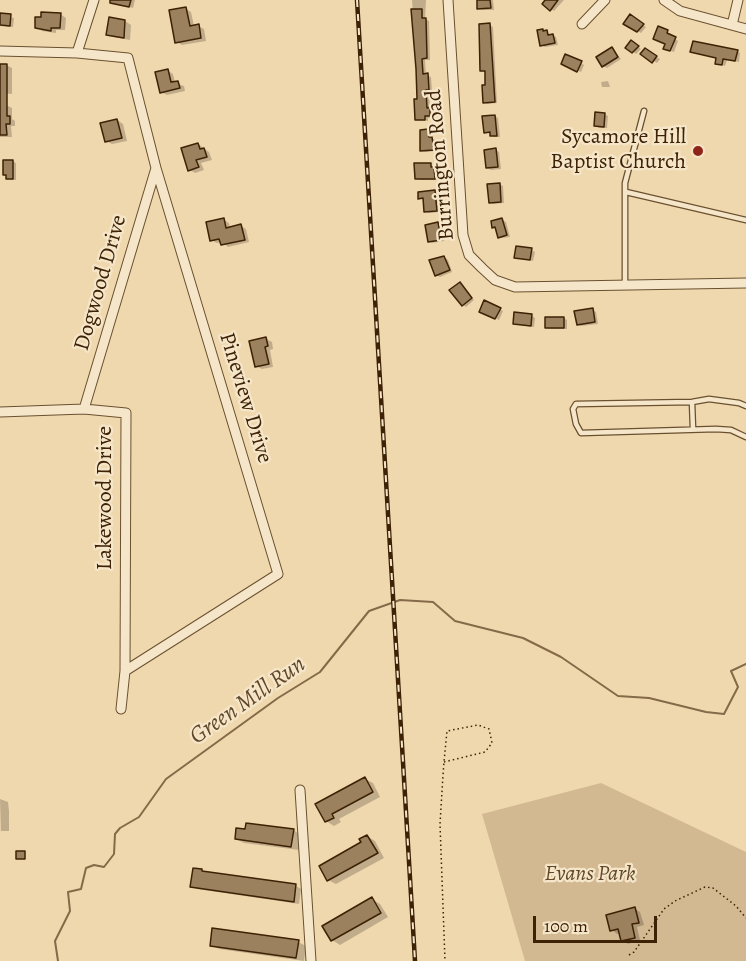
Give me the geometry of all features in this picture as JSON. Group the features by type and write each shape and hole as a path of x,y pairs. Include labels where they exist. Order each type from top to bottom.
{"street":[{"path":"0,51 77,53 94,0"},
{"name":"Burrington Road","path":"448,0 463,235 469,255 495,280 515,287 746,283"},
{"path":"582,24 605,0"},
{"path":"664,0 680,11 746,29"},
{"path":"732,25 738,0"},
{"name":"Pineview Drive","path":"77,53 128,58 156,168 278,574 125,671"},
{"name":"Dogwood Drive","path":"84,410 156,168"},
{"name":"Lakewood Drive","path":"0,412 84,410 126,413 125,671 121,709"},
{"path":"300,790 311,961"}],"lane":[{"path":"625,286 625,183 644,111"},
{"path":"626,192 746,220"},
{"path":"746,406 709,399 692,402 576,404 573,409 580,433 693,429 731,430 746,436"},
{"path":"692,402 693,429"}],"path":[{"path":"444,762 485,752 492,743 489,729 478,725 447,731 444,762 440,824 445,961"},
{"path":"629,955 634,952 664,909 675,901 705,887 713,888 746,918"}],"green space":[{"name":"Evans Park","path":"601,783 746,852 746,961 525,961 482,814"}],"building":[{"path":"110,0 131,0 129,7 110,3"},
{"path":"477,0 490,0 491,8 477,9"},
{"path":"545,0 558,0 550,11 542,4"},
{"path":"186,7 190,26 199,24 201,38 175,43 169,10"},
{"path":"411,9 422,9 422,18 426,18 427,58 422,59 423,74 428,73 429,90 426,90 430,116 425,116 425,120 415,120 416,69"},
{"path":"41,12 61,13 60,28 51,28 51,31 35,28 35,17 41,17"},
{"path":"0,13 11,14 10,26 0,25"},
{"path":"630,14 644,24 637,32 623,24"},
{"path":"109,17 125,20 124,38 106,35"},
{"path":"490,23 495,102 483,103 482,85 485,85 485,71 480,71 479,24"},
{"path":"658,26 668,30 667,33 676,37 670,51 663,49 665,44 653,39"},
{"path":"543,29 543,31 547,30 548,35 553,34 555,43 540,46 537,30"},
{"path":"631,40 639,46 632,53 625,48"},
{"path":"693,41 738,50 735,61 723,59 722,65 715,64 716,58 690,52"},
{"path":"612,47 618,57 602,67 596,57"},
{"path":"645,48 657,56 652,63 640,54"},
{"path":"565,54 582,61 577,72 561,64"},
{"path":"0,64 7,64 7,116 10,116 10,124 6,124 7,135 0,135"},
{"path":"168,69 171,82 178,81 180,88 160,93 155,72"},
{"path":"595,112 605,113 604,127 594,126"},
{"path":"495,115 497,136 490,136 490,132 484,133 482,116"},
{"path":"117,119 122,138 105,142 100,123"},
{"path":"428,129 434,150 420,151 420,130"},
{"path":"198,143 200,149 204,148 207,157 196,160 199,167 188,171 181,148"},
{"path":"496,148 498,167 486,168 484,150"},
{"path":"3,160 13,160 13,179 6,179 6,175 3,175"},
{"path":"414,163 431,163 431,167 434,167 435,179 415,179"},
{"path":"500,183 501,202 489,203 487,184"},
{"path":"435,190 437,211 424,212 423,198 418,199 418,192"},
{"path":"224,218 226,228 241,224 245,240 221,245 219,239 210,241 206,222"},
{"path":"502,218 507,235 498,238 491,221"},
{"path":"438,222 441,240 428,242 425,225"},
{"path":"516,246 532,248 530,260 514,258"},
{"path":"444,256 450,270 435,276 429,260"},
{"path":"460,282 472,298 462,306 449,290"},
{"path":"484,300 501,308 495,319 479,312"},
{"path":"593,308 595,322 577,325 574,311"},
{"path":"514,312 532,314 531,326 513,324"},
{"path":"545,317 564,317 564,328 545,328"},
{"path":"266,337 268,346 265,347 269,364 255,367 249,341"},
{"path":"365,777 373,792 332,814 334,818 325,822 315,804"},
{"path":"246,823 294,829 291,847 235,839 236,828 245,829"},
{"path":"367,835 378,853 327,881 319,866 361,842 359,839"},
{"path":"16,851 25,851 25,859 16,859"},
{"path":"193,868 296,884 294,902 190,887"},
{"path":"372,897 381,913 331,941 322,926"},
{"path":"635,907 639,923 632,924 635,938 621,941 618,929 610,931 606,915"},
{"path":"212,928 299,940 296,958 210,946"}],"waterway":[{"name":"Green Mill Run","path":"58,961 55,941 70,911 68,892 81,889 86,868 94,865 104,867 114,854 115,834 120,828 139,817 166,779 278,698 320,672 369,611 400,600 433,602 455,621 523,638 561,657 618,696 649,698 706,712 724,714 738,687 731,671 746,664"}],"railway":[{"path":"357,0 415,961"}],"place":[{"name":"Sycamore Hill Baptist Church","path":"698,151"}]}
